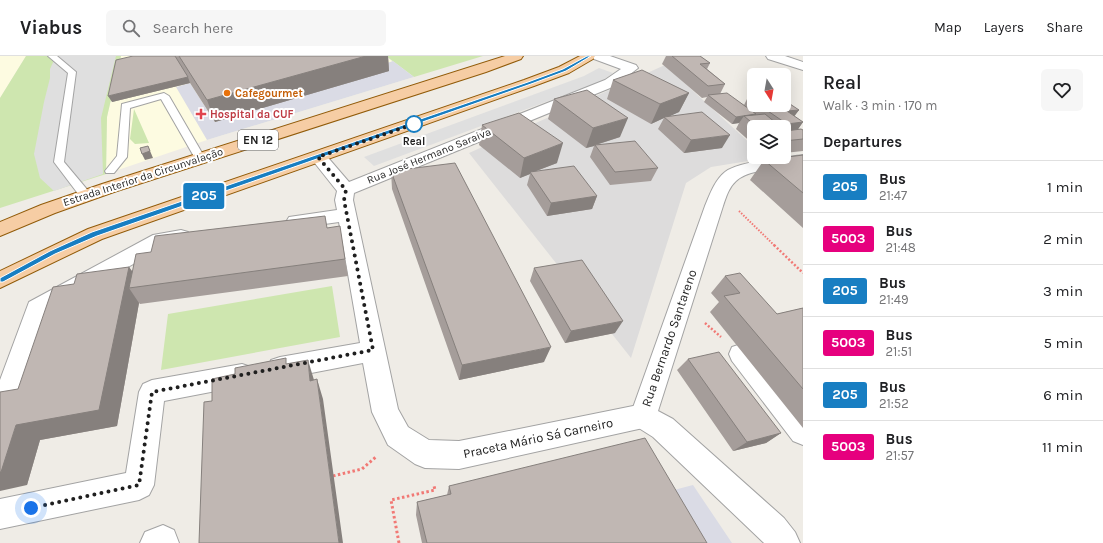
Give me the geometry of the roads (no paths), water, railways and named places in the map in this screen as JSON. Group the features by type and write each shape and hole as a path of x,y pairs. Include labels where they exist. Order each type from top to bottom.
{"main road":[{"name":"Estrada Interior da Circunvalação","path":"0,229 48,209 86,196 200,158 481,69 517,56"},
{"name":"EN 12","path":"0,280 52,253 95,234 529,83 564,70 589,56"}],"street":[{"name":"Rua José Hermano Saraiva","path":"346,190 610,83 631,68 598,56"},
{"path":"772,56 803,66"},
{"path":"0,514 139,485 152,392 373,350 344,200 346,190 318,157"},
{"name":"Rua Bernardo Santareno","path":"784,543 773,529 663,428 643,416 720,192 733,174 803,160"},
{"path":"277,225 347,215"},
{"path":"0,392 10,391 37,308 160,240 199,235"},
{"path":"64,293 131,278 142,250"},
{"name":"Praceta Mário Sá Carneiro","path":"373,350 384,412 398,436 425,454 460,455 643,416"},
{"path":"741,354 803,432"},
{"path":"156,543 163,541 163,543"}],"lane":[{"path":"52,56 72,72 59,162 86,196"},
{"path":"110,171 122,157 125,106 164,96 200,158"}],"place":[{"name":"Cafegourmet","path":"227,93"},
{"name":"Hospital da CUF","path":"201,114"},
{"name":"Real","path":"414,124"}]}
